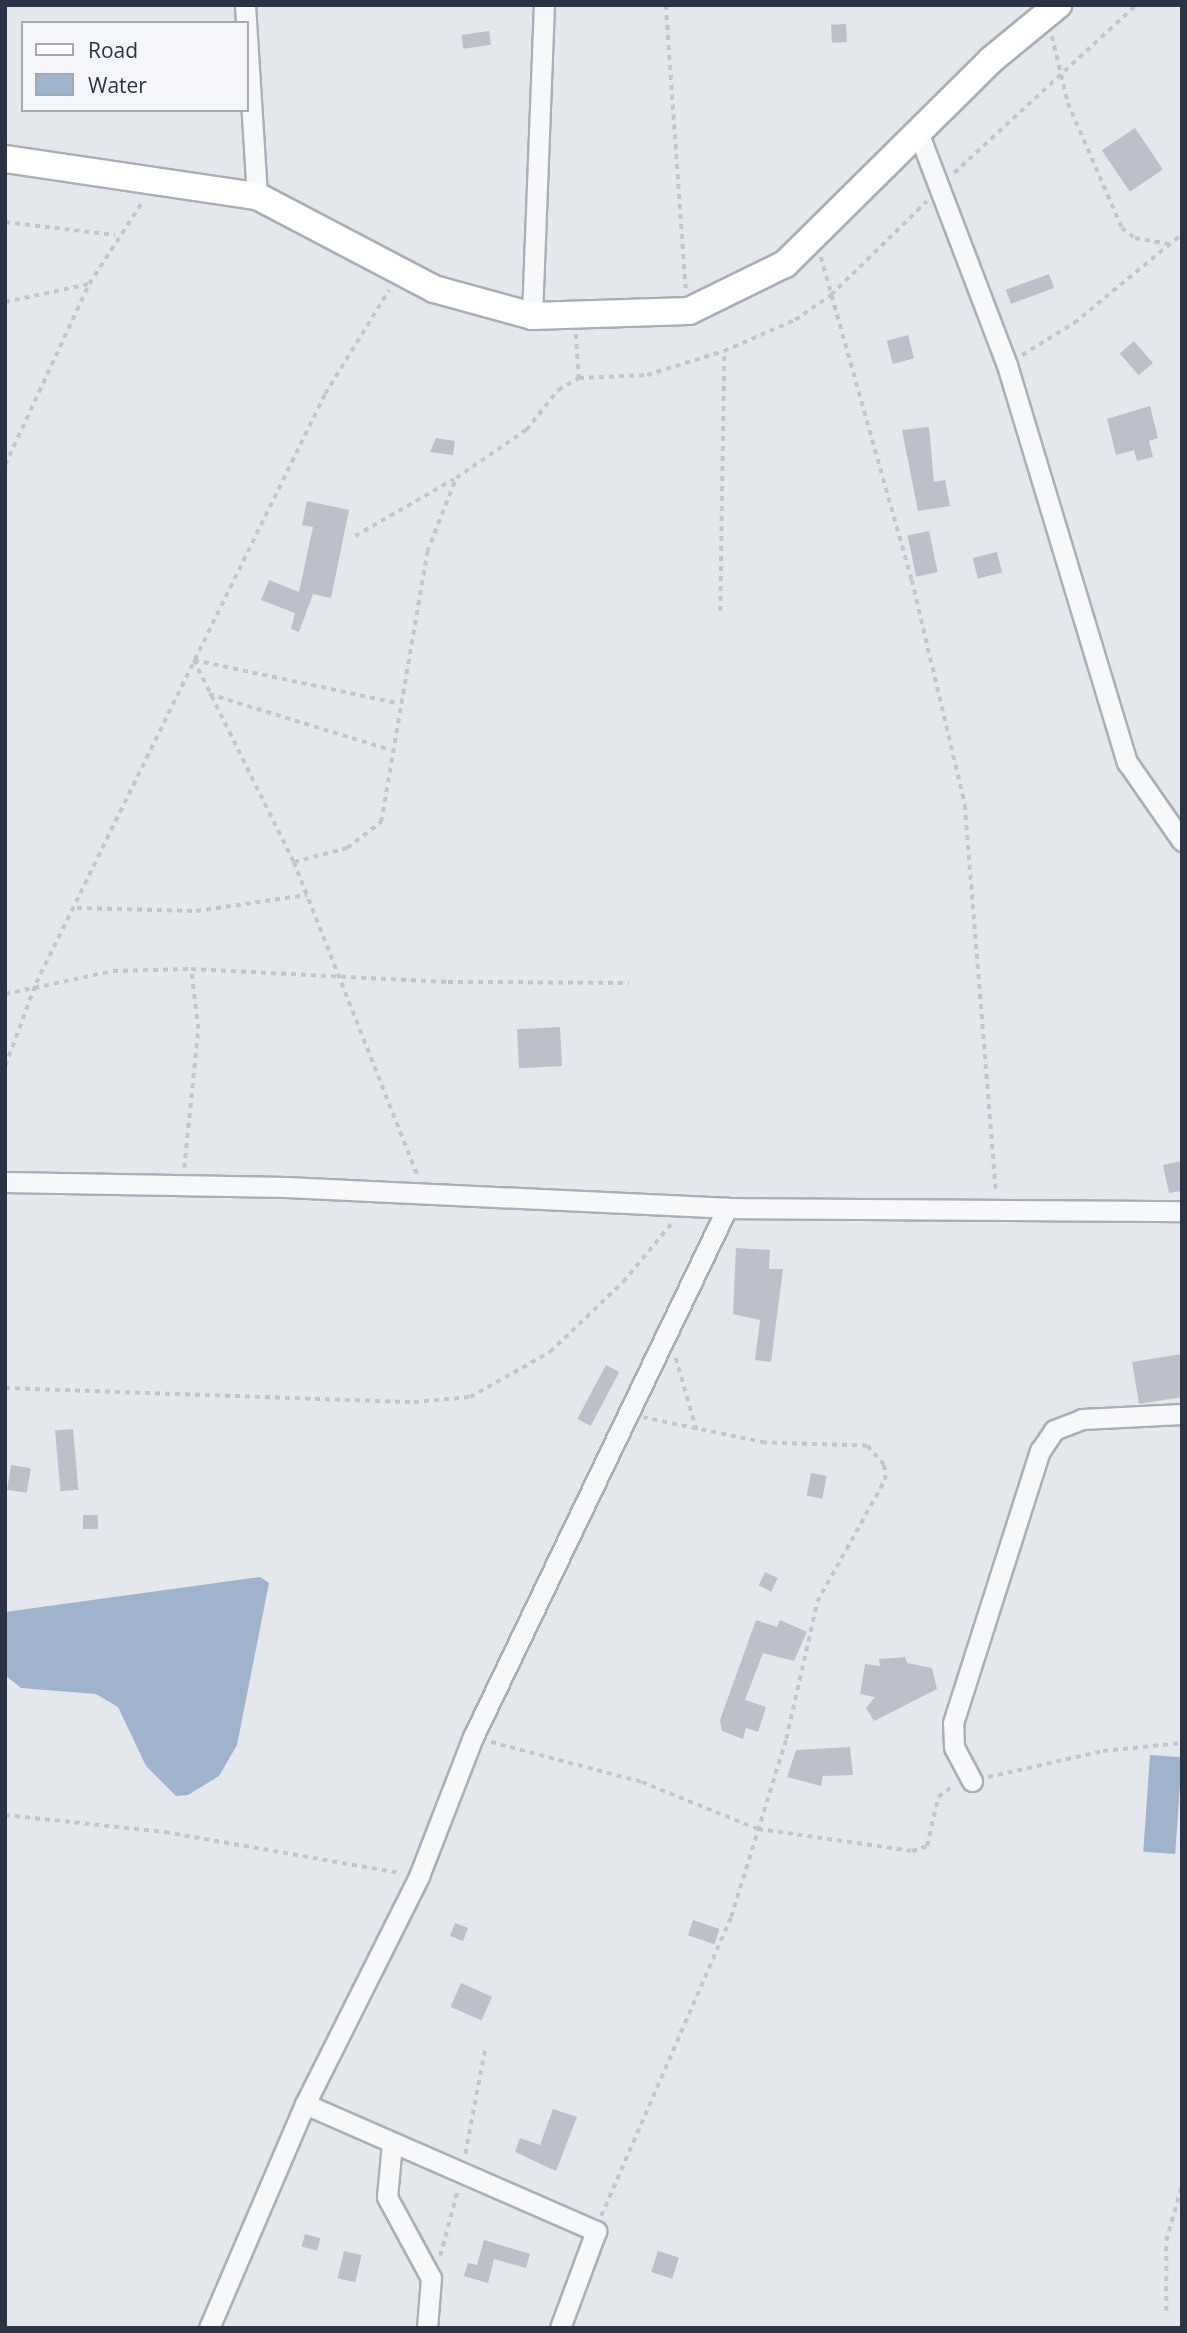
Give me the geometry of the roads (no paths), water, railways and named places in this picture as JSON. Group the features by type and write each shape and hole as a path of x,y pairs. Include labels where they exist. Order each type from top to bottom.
{"street":[{"path":"533,316 544,5"},
{"path":"5,159 158,184 257,196 434,289 533,316 586,319 689,311 785,264 815,239 918,132 1053,9"},
{"path":"248,53 257,196"},
{"path":"918,132 936,192 1007,365 1127,762 1182,841"},
{"path":"5,1182 424,1193 727,1208 998,1212 1182,1211"},
{"path":"209,2328 305,2104 419,1876 473,1737 727,1208"},
{"path":"972,1781 954,1747 953,1723 1040,1451 1054,1430 1082,1419 1182,1414"},
{"path":"305,2104 392,2143 462,2169 596,2231 560,2328"},
{"path":"392,2143 387,2197 431,2278 427,2328"}],"water":[{"path":"260,1577 269,1583 237,1745 219,1776 188,1795 176,1796 146,1766 118,1707 96,1694 21,1688 5,1675 5,1612"},
{"path":"1150,1755 1182,1757 1175,1854 1143,1852"}]}
